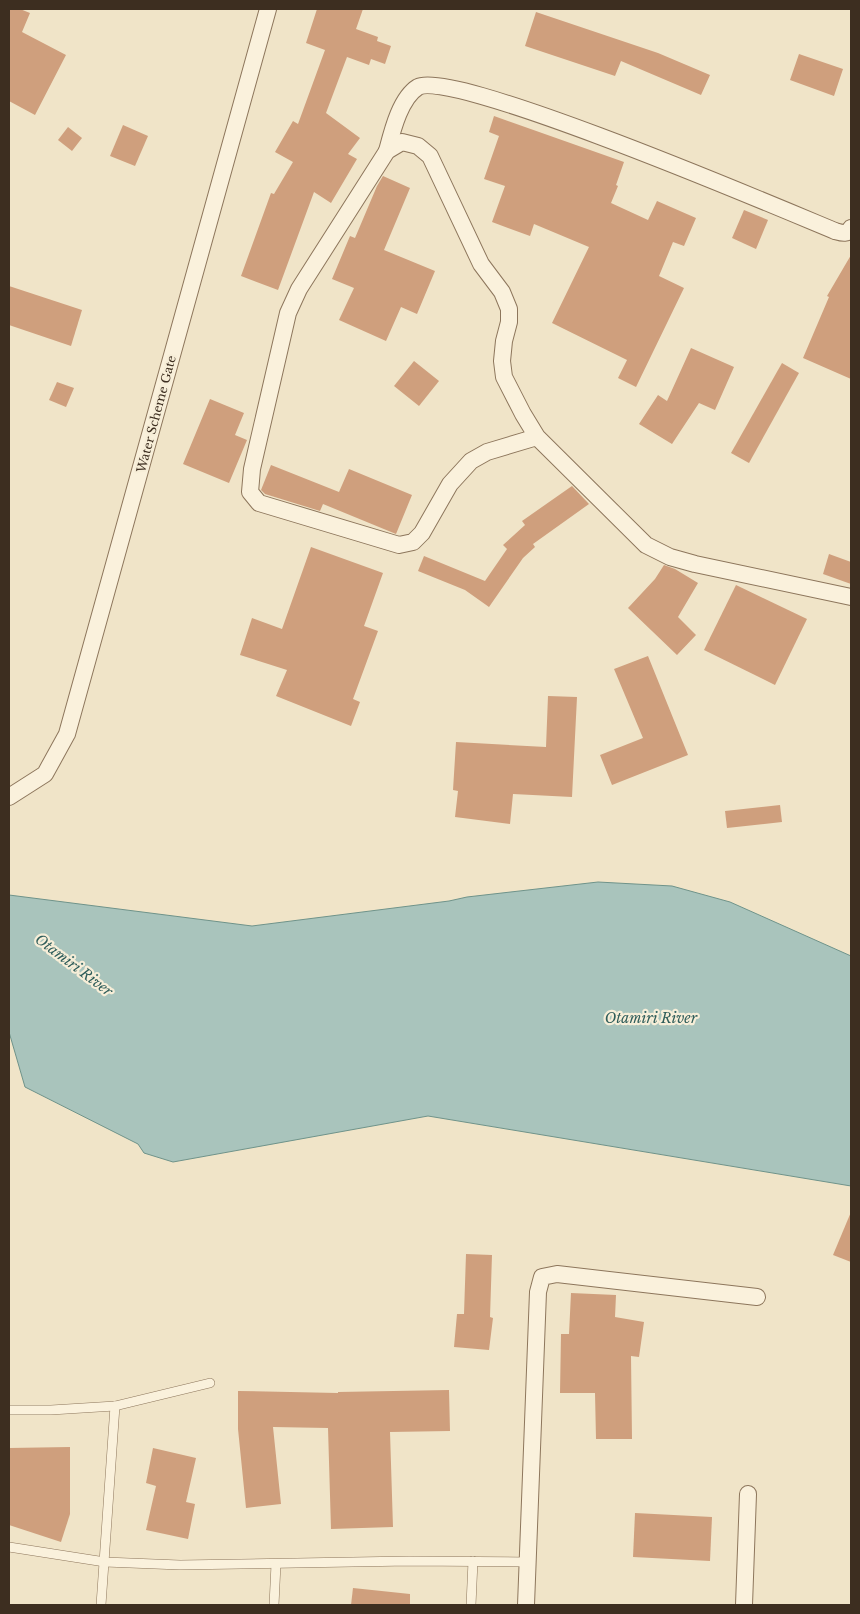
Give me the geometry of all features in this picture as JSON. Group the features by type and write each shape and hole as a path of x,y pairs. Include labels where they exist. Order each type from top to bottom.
{"street":[{"name":"Water Scheme Gate","path":"9,797 45,774 67,734 268,9"},
{"path":"537,437 487,452 471,461 450,484 422,533 413,542 399,545 259,503 250,492 252,469 288,314 299,289 387,151 397,116 407,98 418,87 432,84 448,86 528,111 720,182 843,234 849,232 851,228"},
{"path":"387,151 402,142 418,146 430,156 481,264 502,292 509,309 509,322 504,341 502,361 504,377 522,414 537,437 646,545 670,556 696,564 851,597"},
{"path":"526,1605 538,1292 542,1278 557,1274 757,1297"},
{"path":"744,1605 748,1494"}],"lane":[{"path":"9,1410 51,1410 115,1406 210,1384"},
{"path":"101,1605 115,1406"},
{"path":"9,1548 105,1562 180,1565 528,1562"},
{"path":"471,1605 473,1561"},
{"path":"274,1605 276,1564"}],"water":[{"name":"Otamiri River","path":"598,882 672,886 730,902 851,956 851,1186 428,1116 173,1162 144,1153 138,1144 25,1087 9,1032 9,895 252,926 449,901 467,897"}],"building":[{"path":"9,9 20,9 30,13 22,32 66,55 35,115 9,101"},
{"path":"317,9 363,9 356,29 378,37 377,41 391,46 385,64 371,59 369,65 347,57 326,113 360,138 348,154 357,159 331,203 314,192 278,290 241,276 271,193 274,194 293,162 275,152 293,121 298,124 325,50 306,43"},
{"path":"536,12 658,53 710,75 701,95 621,61 615,76 525,46"},
{"path":"799,54 843,69 834,96 790,80"},
{"path":"494,116 624,162 616,185 618,186 611,203 648,220 657,201 696,218 684,246 673,242 659,276 684,288 636,387 618,378 627,360 552,323 589,247 534,224 530,236 492,222 505,186 484,179 499,136 489,132"},
{"path":"123,125 148,136 135,166 110,156"},
{"path":"68,127 82,138 72,151 58,140"},
{"path":"383,176 410,188 384,250 435,271 417,314 401,307 386,341 339,320 354,288 332,279 350,236 355,238"},
{"path":"744,210 768,220 756,249 732,238"},
{"path":"851,255 851,379 803,358 829,297 827,296"},
{"path":"9,286 82,310 71,346 9,325"},
{"path":"691,348 734,367 715,410 699,403 672,444 639,424 658,395 667,401"},
{"path":"414,361 439,381 419,406 394,386"},
{"path":"782,363 799,373 749,463 731,453"},
{"path":"57,382 74,388 66,407 49,400"},
{"path":"210,399 244,413 235,435 247,440 229,483 183,464"},
{"path":"271,465 339,492 349,469 412,495 396,534 323,504 320,511 265,494 261,490"},
{"path":"572,486 589,504 533,544 535,547 523,558 489,607 465,590 418,571 424,556 485,581 507,549 503,545 525,525 522,521"},
{"path":"311,547 383,573 364,626 378,631 353,699 360,702 351,726 276,696 287,670 240,655 252,618 282,629"},
{"path":"829,554 851,562 851,584 823,574"},
{"path":"664,565 675,569 698,583 678,617 696,635 677,655 628,608 655,579"},
{"path":"736,585 807,619 775,685 704,650"},
{"path":"648,656 688,755 612,785 600,755 643,738 614,669"},
{"path":"548,696 577,697 572,797 513,794 510,824 455,817 458,791 453,790 456,742 546,747"},
{"path":"780,805 782,822 727,828 725,811"},
{"path":"851,1212 851,1262 833,1255"},
{"path":"466,1254 492,1255 490,1317 493,1318 489,1350 454,1347 457,1314 464,1314"},
{"path":"571,1293 616,1295 615,1317 644,1322 639,1357 631,1356 632,1439 596,1439 595,1393 560,1393 561,1334 569,1334"},
{"path":"449,1390 450,1431 390,1432 393,1527 331,1529 328,1428 273,1427 281,1504 246,1508 238,1429 238,1391 338,1393"},
{"path":"70,1447 70,1514 61,1542 9,1525 9,1448"},
{"path":"153,1448 196,1458 186,1502 195,1504 188,1539 146,1530 156,1486 146,1483"},
{"path":"635,1513 712,1517 710,1561 633,1557"},
{"path":"353,1588 410,1594 410,1605 351,1605"}]}
